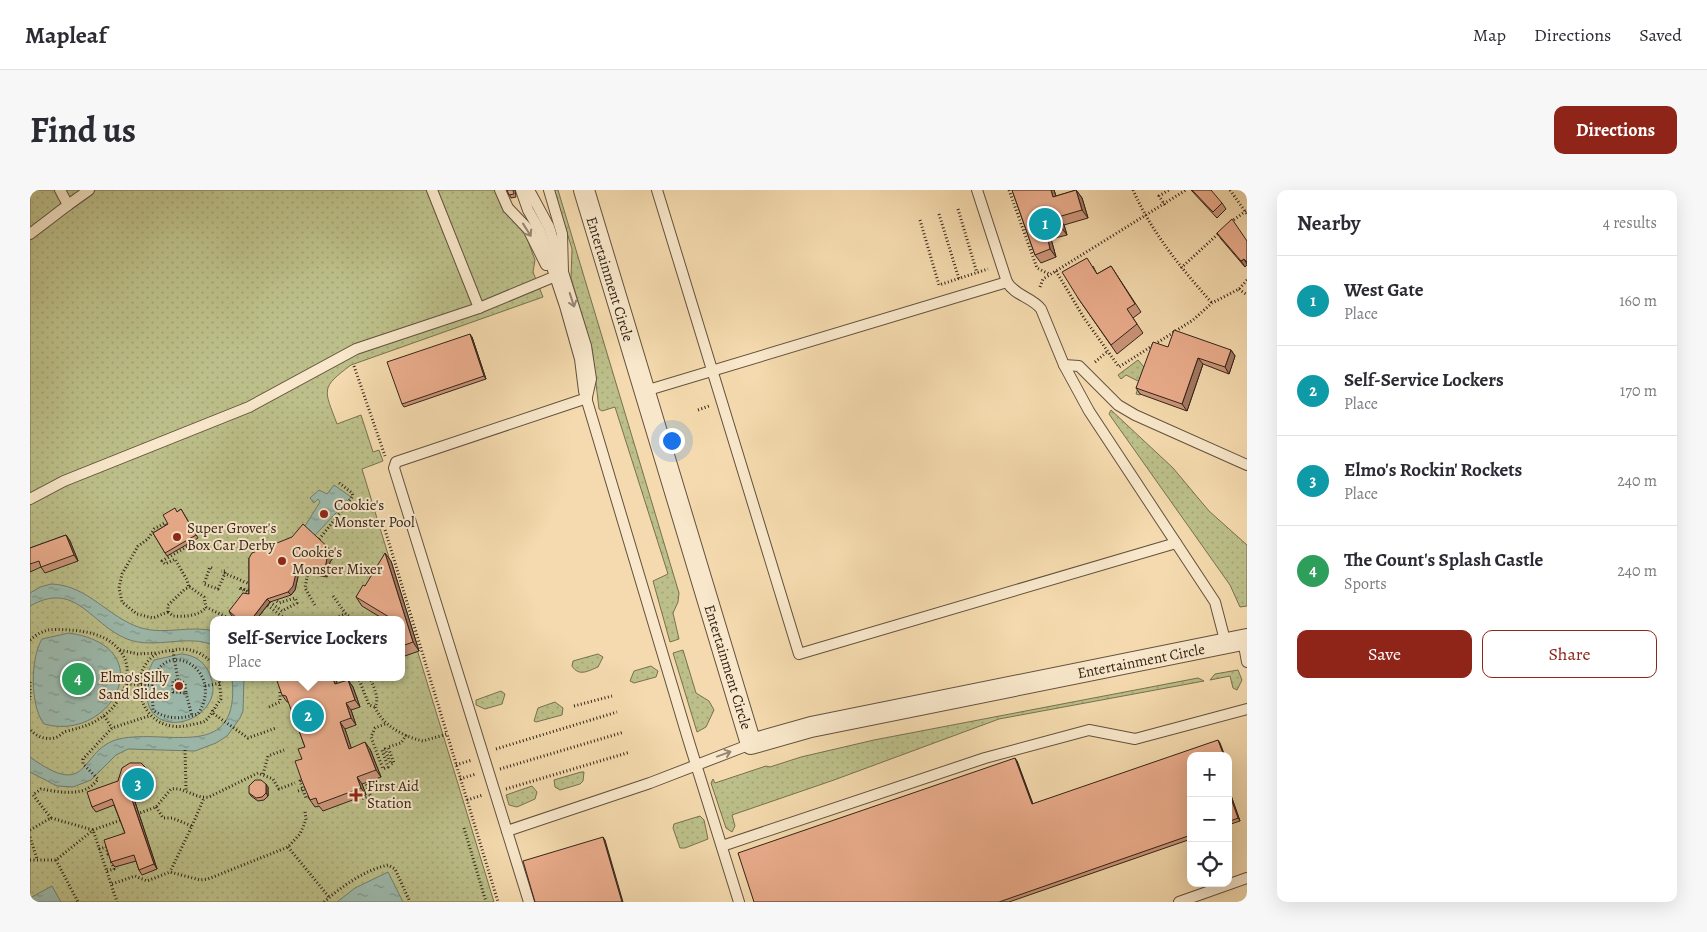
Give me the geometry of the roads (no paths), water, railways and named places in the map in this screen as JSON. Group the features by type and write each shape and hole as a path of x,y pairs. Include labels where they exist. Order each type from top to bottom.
{"street":[{"name":"Entertainment Circle","path":"584,190 751,744 819,725 1238,641"}],"lane":[{"path":"60,190 68,205"},
{"path":"30,234 89,190"},
{"path":"432,190 479,308"},
{"path":"500,190 508,208 528,229 559,275"},
{"path":"521,190 528,210 540,231 559,275 586,346 591,379 587,398 739,902"},
{"path":"529,190 549,227 559,275"},
{"path":"549,190 562,234 559,275"},
{"path":"657,190 798,654 1176,543"},
{"path":"977,190 1007,282 1014,291 1034,302 1041,309 1064,364 1097,424 1215,602 1238,641 1247,662"},
{"path":"30,499 64,481 248,407 356,349 479,308 559,275"},
{"path":"645,391 1007,282"},
{"path":"1064,364 1079,366 1118,405 1135,415 1247,466"},
{"path":"529,902 394,468 396,462 587,398"},
{"path":"722,846 985,758 1089,730 1135,739 1247,709"},
{"path":"507,831 650,783 751,744"},
{"path":"1180,902 1247,878"}],"water":[{"name":"Cookie's Monster Pool","path":"334,485 351,497 303,548 295,542 320,502 318,499 314,503 310,498 319,490 327,494"},
{"path":"51,584 76,590 87,595 118,617 141,628 159,631 210,630 210,644 194,641 149,643 127,639 114,632 82,607 71,601 59,598 46,599 30,606 30,593 40,587"},
{"path":"69,633 98,642 115,656 121,673 117,691 106,707 90,720 68,726 44,724 39,716 34,694 35,658 42,639"},
{"name":"Elmo's Silly Sand Slides","path":"181,654 191,656 202,663 208,670 213,689 210,702 201,712 190,719 178,722 165,721 155,715 148,703 146,691 147,675 154,660"},
{"path":"232,681 244,681 243,711 240,718 227,736 216,743 195,751 128,749 116,755 91,780 73,787 57,786 30,772 30,757 50,770 64,775 75,774 106,744 119,739 197,736 213,732 225,722 232,704"},
{"path":"388,872 403,902 337,902 355,888"},
{"path":"52,886 61,902 30,902 30,898"}],"place":[{"name":"West Gate","path":"1045,224"},
{"name":"Cookie's Monster Pool","path":"324,514"},
{"name":"Super Grover's Box Car Derby","path":"177,537"},
{"name":"Cookie's Monster Mixer","path":"282,561"},
{"name":"The Count's Splash Castle","path":"78,679"},
{"name":"Elmo's Silly Sand Slides","path":"179,686"},
{"name":"Self-Service Lockers","path":"308,716"},
{"name":"Elmo's Rockin' Rockets","path":"138,784"},
{"name":"First Aid Station","path":"356,795"}]}
